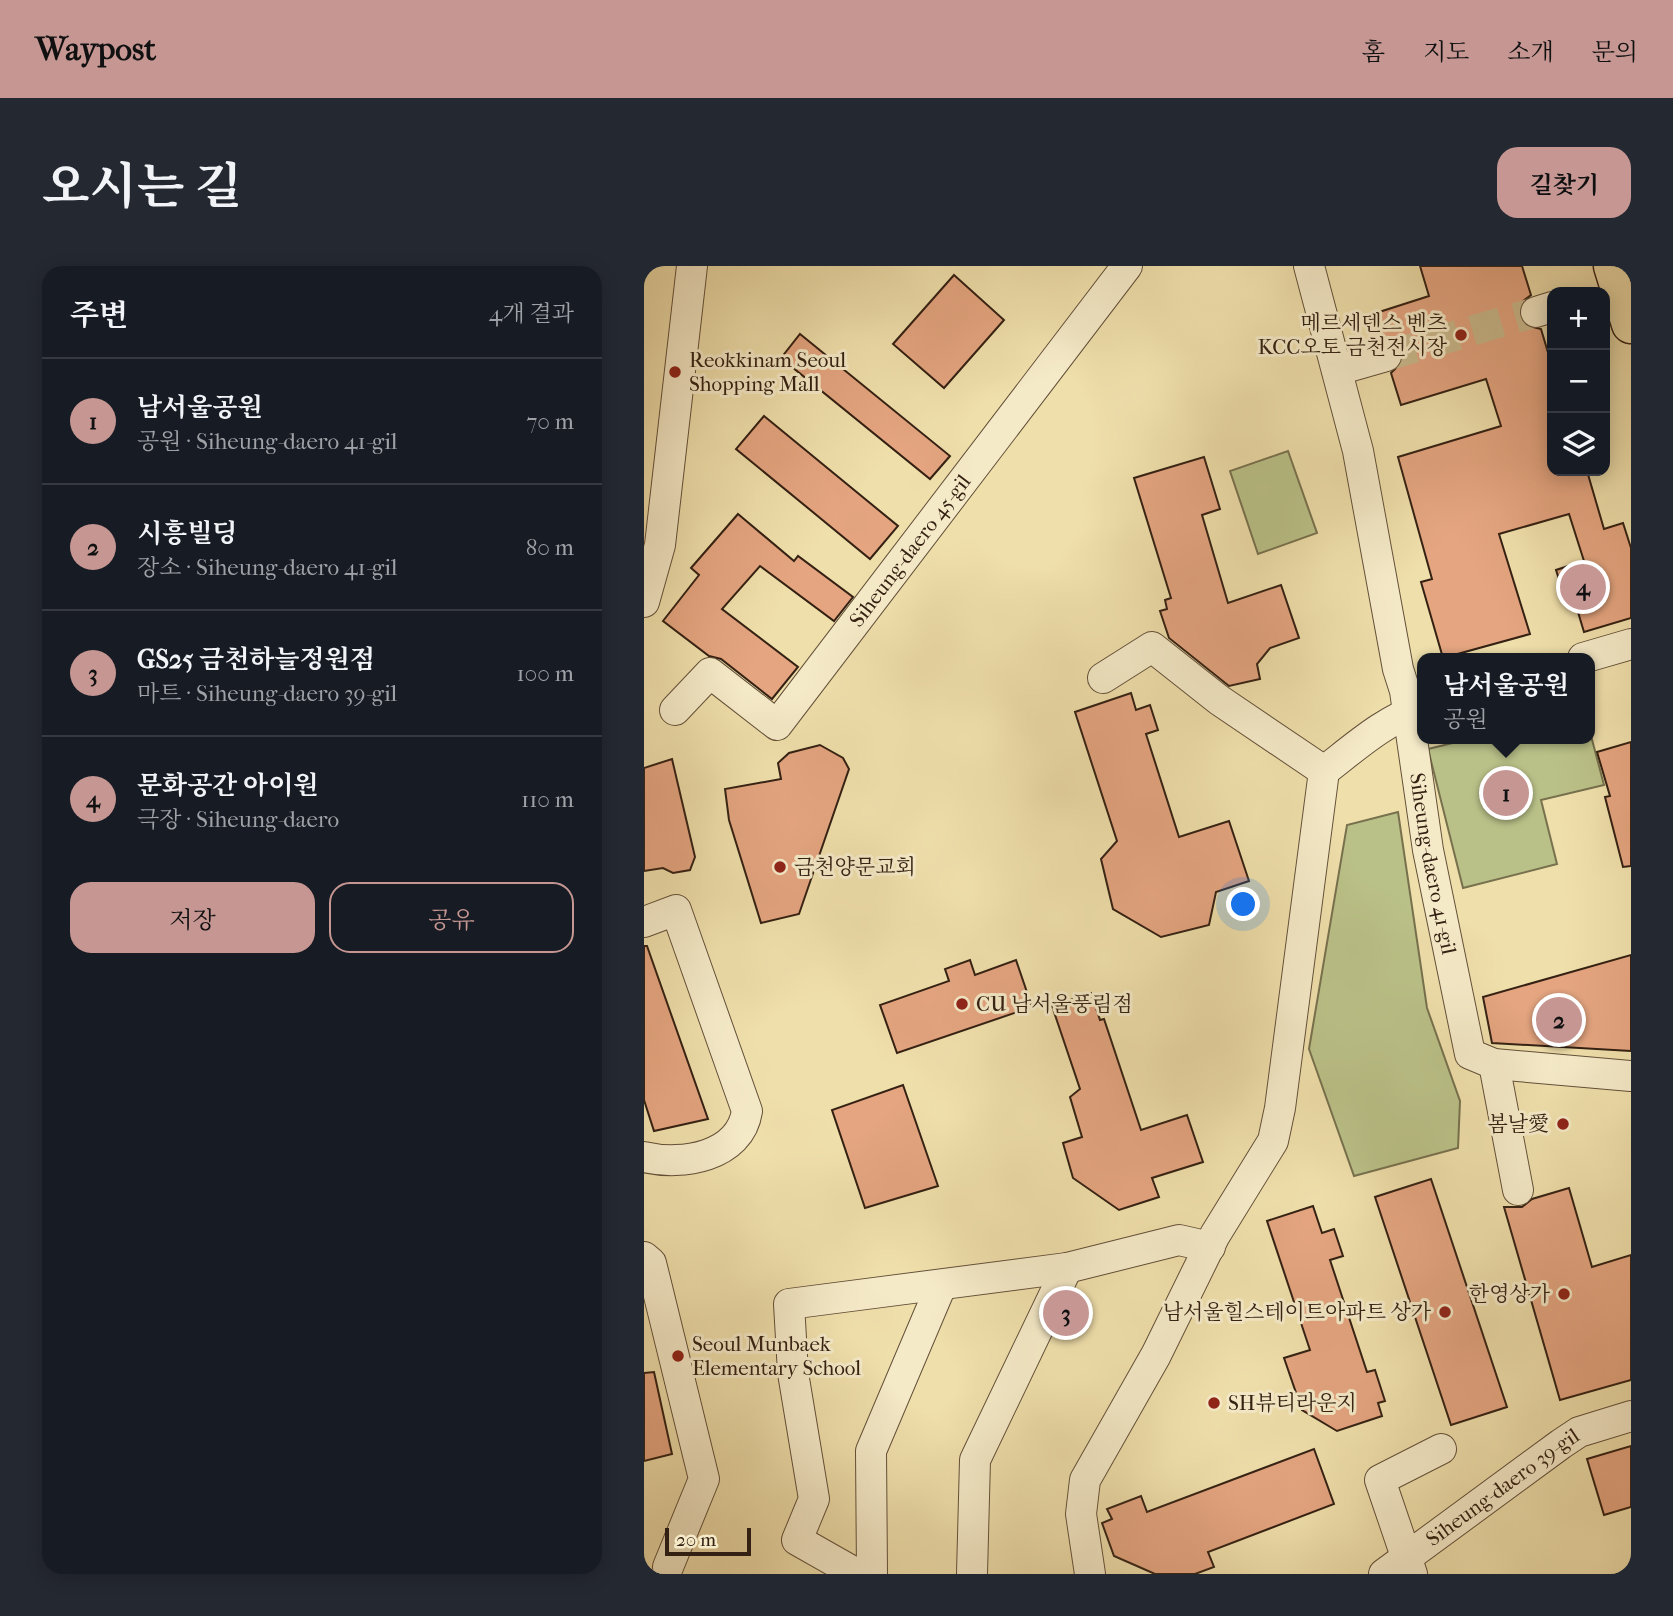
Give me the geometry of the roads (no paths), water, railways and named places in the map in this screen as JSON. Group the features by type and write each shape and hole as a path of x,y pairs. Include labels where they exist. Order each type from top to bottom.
{"main road":[{"path":"1612,282 1631,324"}],"street":[{"path":"644,602 660,545 692,266"},
{"name":"Siheung-daero 45-gil","path":"675,710 709,673 777,725 1127,266"},
{"name":"Siheung-daero 41-gil","path":"1309,266 1358,451 1415,710 1417,733"},
{"path":"1337,370 1386,356"},
{"path":"1595,654 1631,644"},
{"path":"1102,678 1152,647 1219,700 1324,771"},
{"path":"1090,1574 1081,1514 1085,1480 1156,1355 1221,1224 1262,1160 1275,1130 1324,771 1415,710"},
{"name":"Siheung-daero 41-gil","path":"1418,744 1427,850 1470,1054 1494,1064"},
{"path":"644,922 676,910 747,1111 741,1130 727,1145 713,1152 675,1162 644,1157"},
{"path":"1518,1190 1494,1064 1631,1076"},
{"path":"857,1574 797,1540 814,1499 793,1373 789,1304 1067,1268 1179,1240 1210,1247"},
{"path":"644,1257 651,1263 704,1479 663,1572"},
{"path":"972,1574 975,1460 1067,1268"},
{"path":"872,1574 871,1451 941,1286"},
{"name":"Siheung-daero 39-gil","path":"1401,1569 1548,1452 1579,1433 1631,1416"},
{"path":"1401,1569 1380,1480 1441,1449"}],"tunnel":[{"path":"1386,356 1536,312"}],"place":[{"name":"메르세덴스 벤츠 KCC오토 금천전시장","path":"1461,335"},
{"name":"Reokkinam Seoul Shopping Mall","path":"675,372"},
{"name":"문화공간 아이원","path":"1583,587"},
{"name":"남서울공원","path":"1506,793"},
{"name":"금천양문교회","path":"780,867"},
{"name":"CU 남서울풍림점","path":"962,1004"},
{"name":"시흥빌딩","path":"1559,1020"},
{"name":"봄날愛","path":"1563,1124"},
{"name":"한영상가","path":"1564,1294"},
{"name":"남서울힐스테이트아파트 상가","path":"1445,1312"},
{"name":"GS25 금천하늘정원점","path":"1066,1313"},
{"name":"Seoul Munbaek Elementary School","path":"678,1356"},
{"name":"SH뷰티라운지","path":"1214,1403"}]}
